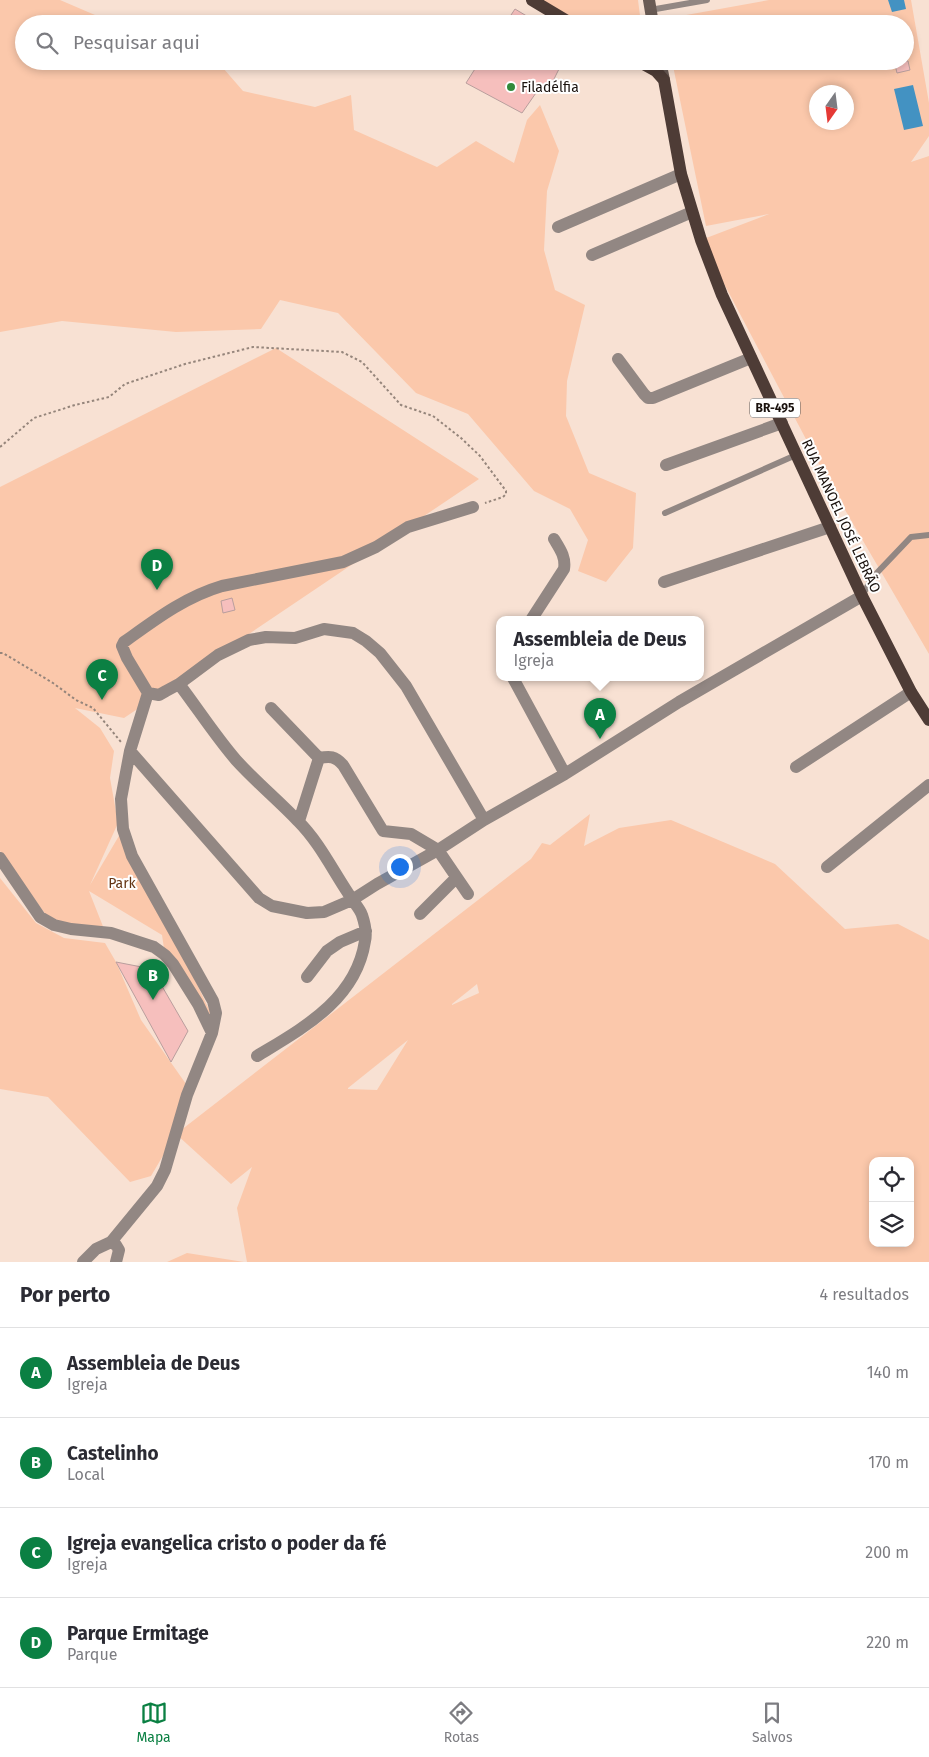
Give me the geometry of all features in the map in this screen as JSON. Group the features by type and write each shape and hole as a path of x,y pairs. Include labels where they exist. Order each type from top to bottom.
{"main road":[{"path":"532,0 557,15"},
{"path":"654,70 664,80"},
{"name":"RUA MANOEL JOSÉ LEBRÃO","path":"664,80 681,174 692,212 722,296 862,596 911,692 929,720"}],"street":[{"name":"RUA MANOEL JOSÉ LEBRÃO","path":"662,70 664,80"},
{"path":"558,227 681,174"},
{"path":"592,255 692,212"},
{"path":"618,358 644,394 648,398 653,398 751,358"},
{"path":"666,465 782,422"},
{"path":"83,1262 96,1249 111,1242 157,1186 165,1170 185,1102 212,1033 216,1013 212,1001 132,856 123,829 121,799 130,751 148,694 127,658 122,646 124,642 177,605 205,591 343,562 376,547 408,527 473,507"},
{"path":"664,582 830,527"},
{"path":"534,616 564,569 565,561 554,539"},
{"path":"130,751 259,898 272,906 307,913 324,912 352,900 438,850 484,820 565,774 679,702 862,596"},
{"path":"148,694 158,695 179,684 218,655 249,640 266,637 295,638 324,629 336,629 360,636 380,653 406,686 484,820"},
{"path":"515,681 565,774"},
{"path":"179,684 235,758 259,785 299,821 318,844 362,914 366,931 366,941 358,965 350,982 338,998 319,1017 258,1056"},
{"path":"796,767 911,692"},
{"path":"271,708 319,758"},
{"path":"319,758 332,757 338,759 343,764 383,831 411,834 438,850 468,894"},
{"path":"299,821 319,758"},
{"path":"826,867 929,785"},
{"path":"0,858 40,917 46,922 71,930 111,933 154,947 165,955 198,1004 212,1033"},
{"path":"420,914 456,878"},
{"path":"307,977 327,951 340,942 366,931"},
{"path":"111,1242 119,1250 116,1262"}],"lane":[{"path":"650,5 707,0"},
{"path":"665,513 796,455"},
{"path":"862,596 872,578 910,537 929,535"}],"path":[{"path":"0,447 34,418 75,405 110,397 125,384 185,364 253,347 342,352 362,362 401,404 432,416 461,438 480,456 506,491 506,494 503,497 473,507"},
{"path":"0,654 3,653 53,683 76,700 93,708 130,751"}],"green space":[{"path":"0,0 60,0 95,15 15,15 15,70 225,70 243,91 315,107 351,95 354,130 437,167 476,141 514,163 527,120 540,105 559,151 547,191 544,250 555,290 585,305 567,381 566,416 589,473 636,493 633,548 606,582 578,571 588,540 570,509 534,491 468,414 416,393 338,313 280,300 261,329 176,332 62,321 0,332"},
{"path":"526,0 638,0 640,15 555,15"},
{"path":"769,0 911,0 914,15 686,15"},
{"path":"914,17 929,103 929,136 911,162 929,156 929,654 827,479 701,240 769,214 706,226 674,70 914,70"},
{"name":"Park","path":"276,348 479,479 124,718 75,708 100,728 114,751 110,778 118,823 90,885 123,829 215,1022 165,955 162,935 89,891 104,929 68,925 46,915 0,851 0,487"},
{"path":"590,814 584,846 619,828 671,820 775,864 845,929 898,924 929,940 929,1262 247,1262 237,1208 252,1167 231,1184 176,1134 531,859 542,843 550,845","holes":["477,984 479,993 452,1005","408,1040 377,1090 348,1089 348,1088"]},
{"path":"0,878 36,923 64,938 105,943 116,962 141,1020 186,1084 174,1137 151,1176 130,1182 48,1097 0,1089"},
{"path":"187,1253 244,1262 167,1262"}],"water":[{"path":"888,0 904,0 906,9 892,12"},
{"path":"913,85 923,126 904,130 894,89"}],"building":[{"path":"515,9 525,15 511,15"},
{"name":"Filadélfia","path":"474,70 558,70 548,91 538,90 522,113 466,83"},
{"path":"896,70 910,70 897,73"},
{"path":"232,598 235,610 223,613 221,601"},
{"path":"116,962 152,969 188,1031 171,1062"}],"place":[{"name":"Filadélfia","path":"511,87"},
{"name":"Parque Ermitage","path":"157,590"},
{"name":"Igreja evangelica cristo o poder da fé","path":"102,700"},
{"name":"Assembleia de Deus","path":"600,739"},
{"name":"Castelinho","path":"153,1000"}]}
